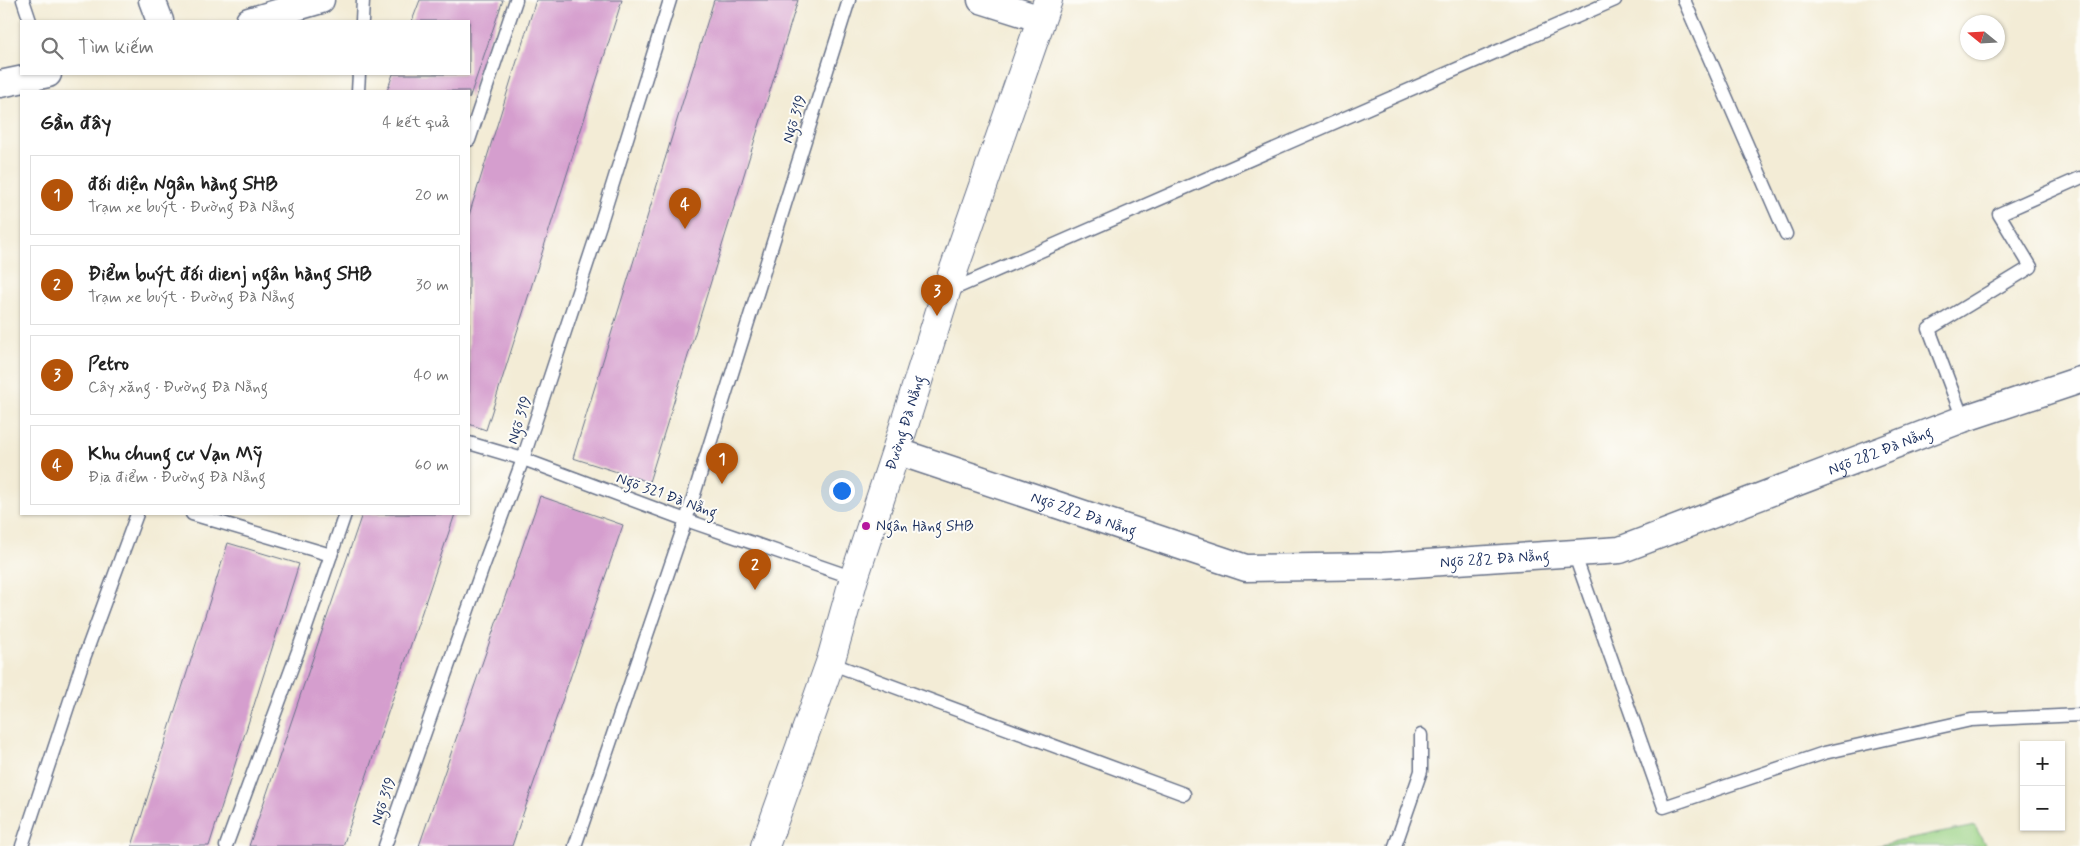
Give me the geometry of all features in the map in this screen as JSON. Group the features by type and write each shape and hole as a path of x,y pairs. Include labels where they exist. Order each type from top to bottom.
{"main road":[{"name":"Đường Đà Nẵng","path":"765,846 830,663 854,578 946,292 1045,10"}],"street":[{"path":"152,0 160,20"},
{"path":"251,20 321,0"},
{"path":"981,0 1045,10"},
{"path":"0,84 43,75"},
{"name":"Ngõ 282 Đà Nẵng","path":"896,452 1246,568 1383,566 1620,550 1963,420 2080,380"}],"lane":[{"path":"23,0 30,20"},
{"path":"362,20 363,0"},
{"path":"470,137 516,0"},
{"name":"Ngõ 319","path":"385,846 523,459 600,225 670,0"},
{"name":"Ngõ 319","path":"575,846 686,520 849,0"},
{"path":"946,292 1615,0"},
{"path":"1684,0 1786,234"},
{"path":"358,90 359,75"},
{"path":"1963,420 1929,329 2032,267 1999,214 2080,178"},
{"name":"Ngõ 321 Đà Nẵng","path":"470,443 523,459 686,520 854,578"},
{"path":"22,846 84,658 137,515"},
{"path":"195,515 330,555"},
{"path":"226,846 298,651 344,515"},
{"path":"1574,554 1664,807 1824,753 1971,720 2079,715"},
{"path":"830,663 1184,794"},
{"path":"1395,846 1422,771 1421,735"}],"green space":[{"path":"1975,826 1986,846 1875,846"}],"building":[{"path":"420,0 503,0 470,96 470,90 387,90 393,75 470,75 470,20 412,20"},
{"path":"536,0 622,0 486,430 470,424 470,212"},
{"path":"714,0 798,0 649,482 573,458"},
{"path":"540,496 623,525 512,846 419,846"},
{"path":"362,515 455,515 343,846 249,846"},
{"path":"228,543 299,564 209,846 132,846"}],"place":[{"name":"Khu chung cư Vạn Mỹ","path":"685,229"},
{"name":"Petro","path":"937,316"},
{"name":"đối diện Ngân hàng SHB","path":"722,484"},
{"name":"Ngân Hàng SHB","path":"866,526"},
{"name":"Điểm buýt đối dienj ngân hàng SHB","path":"755,590"}]}
